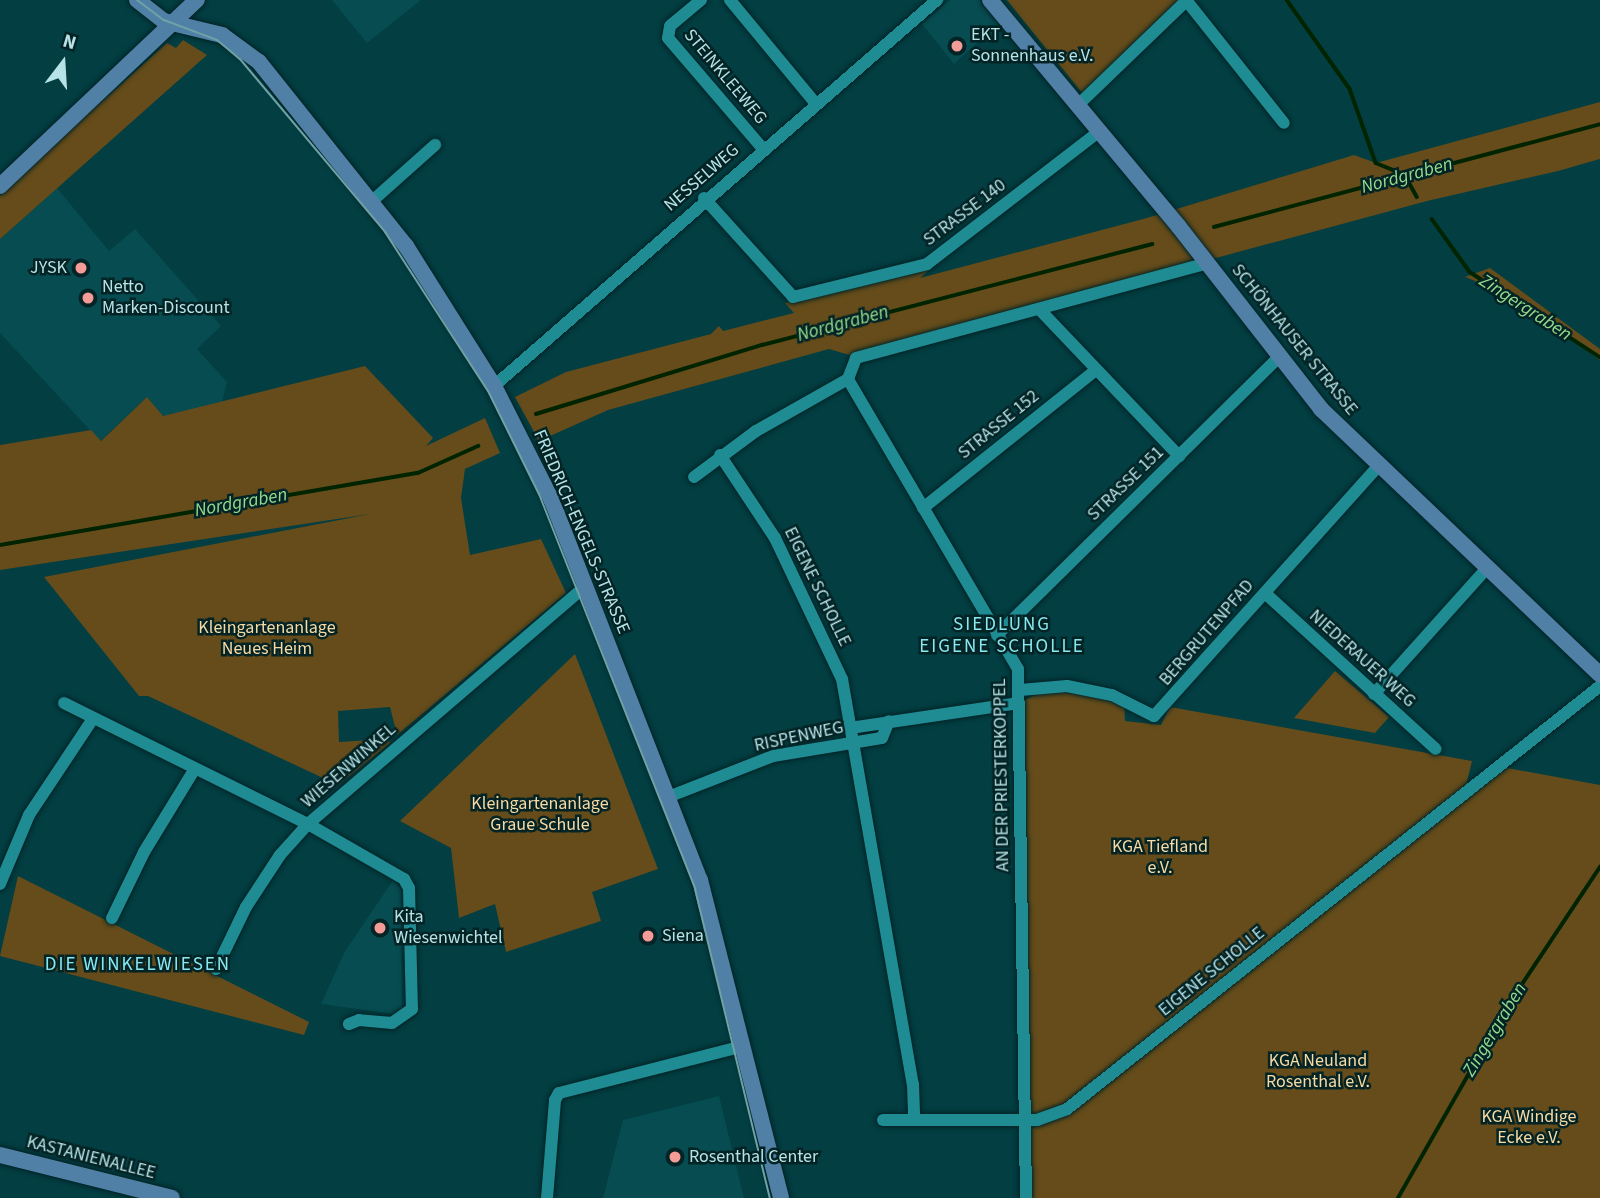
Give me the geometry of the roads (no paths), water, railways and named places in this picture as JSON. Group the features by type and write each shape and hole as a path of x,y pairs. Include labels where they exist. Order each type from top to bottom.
{"main road":[{"name":"FRIEDRICH-ENGELS-STRASSE","path":"137,0 151,14 174,23 208,29 250,53 371,201 444,303 494,386 540,475 710,908 781,1198"},
{"path":"0,187 197,0"},
{"name":"SCHÖNHAUSER STRASSE","path":"990,0 1207,263 1321,409 1600,675"},
{"name":"KASTANIENALLEE","path":"0,1155 172,1198"}],"street":[{"name":"STEINKLEEWEG","path":"701,0 670,26 668,38 763,149"},
{"path":"730,0 816,104"},
{"name":"NESSELWEG","path":"494,386 704,198 937,0"},
{"path":"1077,106 1186,0 1284,123"},
{"name":"STRASSE 140","path":"704,198 793,297 927,264 1100,131"},
{"path":"371,201 435,145"},
{"path":"694,477 720,456 848,379 856,358 1207,263"},
{"path":"1040,310 1179,456"},
{"name":"STRASSE 151","path":"997,635 1279,357"},
{"name":"STRASSE 152","path":"923,508 1096,370"},
{"name":"AN DER PRIESTERKOPPEL","path":"848,379 1018,669 1026,1198"},
{"name":"EIGENE SCHOLLE","path":"720,456 775,538 820,625 842,679 913,1084 914,1119"},
{"name":"BERGRUTENPFAD","path":"1019,696 1058,685 1112,695 1154,716 1379,465"},
{"path":"1374,694 1487,568"},
{"name":"WIESENWINKEL","path":"349,1024 359,1020 393,1023 412,1009 410,888 394,872 308,824 585,587"},
{"name":"NIEDERAUER WEG","path":"1265,593 1436,749"},
{"name":"EIGENE SCHOLLE","path":"883,1120 1037,1120 1067,1109 1600,686"},
{"name":"RISPENWEG","path":"850,728 1019,696"},
{"path":"64,703 92,720 308,824 280,855 246,907 216,969"},
{"path":"0,884 29,815 92,720"},
{"name":"RISPENWEG","path":"668,797 773,756 881,738 889,721"},
{"path":"113,918 144,852 194,770"},
{"path":"547,1198 555,1100 559,1093 744,1046"}],"waterway":[{"name":"Zingergraben","path":"1287,0 1350,89 1376,163 1405,175 1417,197"},
{"name":"Nordgraben","path":"1214,227 1600,124"},
{"name":"Zingergraben","path":"1432,219 1470,272 1600,357"},
{"name":"Nordgraben","path":"536,414 762,345 1152,244"},
{"name":"Nordgraben","path":"0,545 418,473 478,446"},
{"name":"Zingergraben","path":"1398,1198 1507,1007 1600,867"}],"tram line":[{"path":"137,0 164,20 217,40 240,59 385,232 488,391 539,494 695,889 770,1198"}],"place":[{"name":"EKT - Sonnenhaus e.V.","path":"957,46"},
{"name":"JYSK","path":"81,268"},
{"name":"Netto Marken-Discount","path":"88,298"},
{"name":"Kita Wiesenwichtel","path":"380,928"},
{"name":"Siena","path":"648,936"},
{"name":"Rosenthal Center","path":"675,1157"}],"district":[{"name":"SIEDLUNG EIGENE SCHOLLE","path":"1002,636"},
{"name":"DIE WINKELWIESEN","path":"138,965"}],"park label":[{"name":"Kleingartenanlage Neues Heim","path":"267,639"},
{"name":"Kleingartenanlage Graue Schule","path":"540,815"},
{"name":"KGA Tiefland e.V.","path":"1160,858"},
{"name":"KGA Neuland Rosenthal e.V.","path":"1318,1072"},
{"name":"KGA Windige Ecke e.V.","path":"1529,1128"}]}
